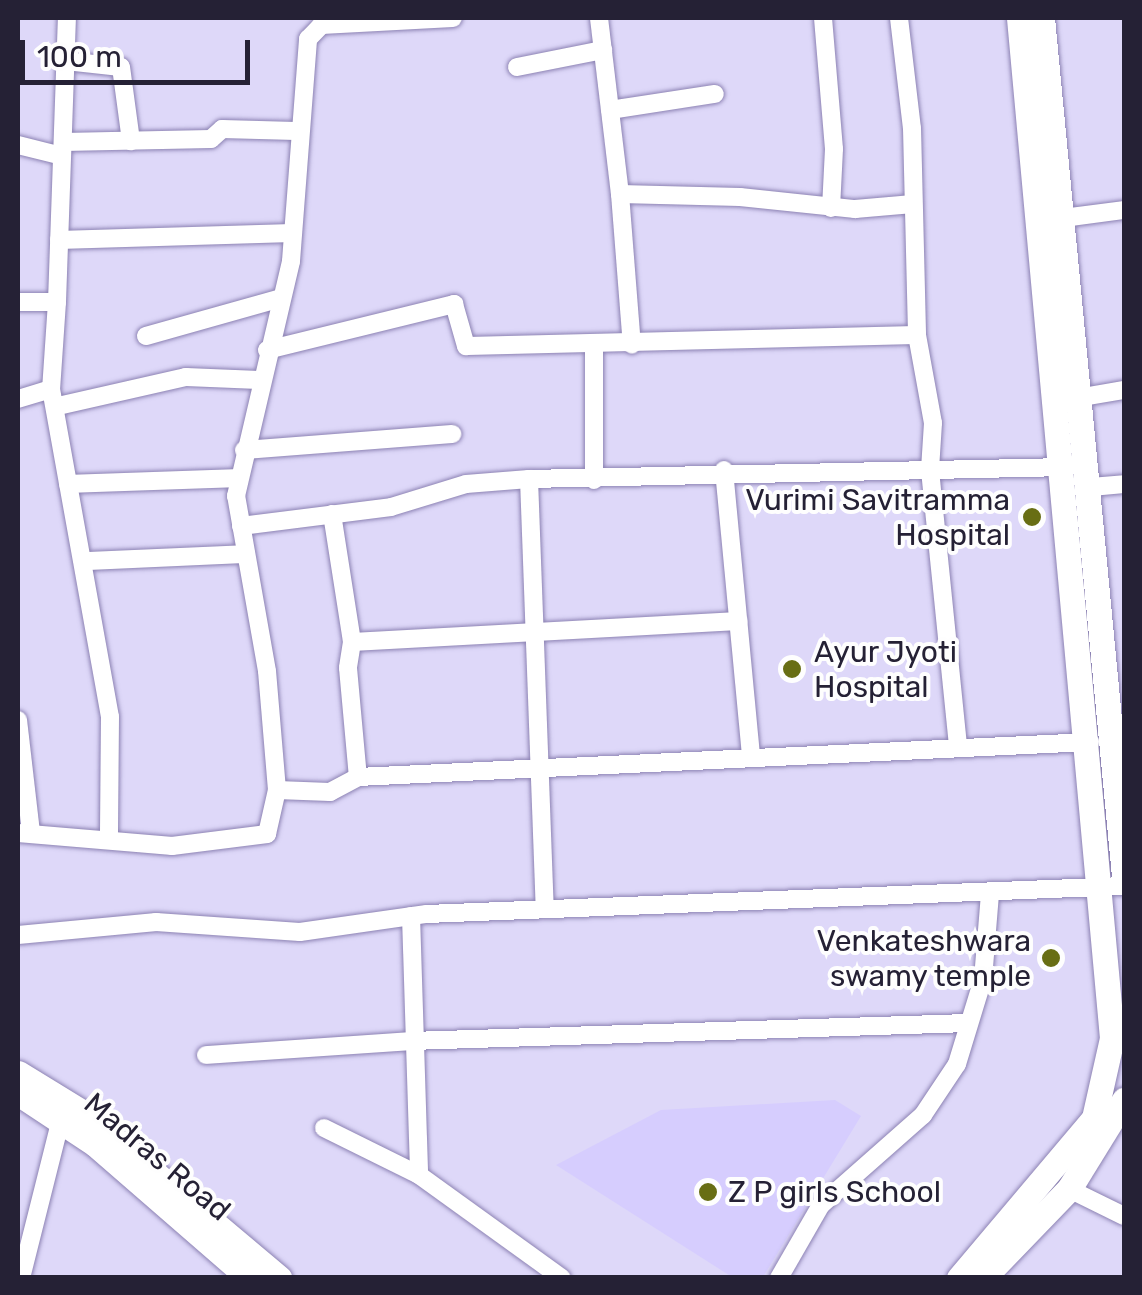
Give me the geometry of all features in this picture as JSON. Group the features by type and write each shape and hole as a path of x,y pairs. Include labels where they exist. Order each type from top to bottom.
{"main road":[{"path":"1019,18 1060,468 1090,742 1117,883"},
{"path":"959,1278 1094,1118 1112,1038 1120,754 1042,18"},
{"path":"18,1073 82,1112 279,1278"},
{"name":"Madras Road","path":"18,1093 61,1119 250,1278"},
{"path":"983,1278 1068,1189 1124,1100"}],"street":[{"path":"67,18 55,424 86,561 110,717 110,838"},
{"path":"18,720 24,833 172,846 266,834 277,790 267,671 241,526 239,478 292,233 296,131 315,25 453,18"},
{"path":"602,18 632,345"},
{"path":"823,18 834,149 831,208"},
{"path":"899,18 913,204 917,335 933,423 930,470 959,746"},
{"path":"517,67 603,50"},
{"path":"66,61 121,66 131,140"},
{"path":"610,110 714,94"},
{"path":"18,145 62,149 131,140 211,139 222,129 296,131"},
{"path":"620,194 740,197 831,208 913,204"},
{"path":"1064,218 1124,210"},
{"path":"59,240 292,233"},
{"path":"146,336 281,298"},
{"path":"18,302 57,302"},
{"path":"267,350 454,304 466,346 594,346 917,335"},
{"path":"594,346 594,480"},
{"path":"18,399 55,398 186,377 259,380"},
{"path":"1054,400 1124,390"},
{"path":"244,450 452,434"},
{"path":"241,526 391,508 466,484 529,479 594,480 724,470 1060,468 1124,484"},
{"path":"724,470 751,754"},
{"path":"68,484 239,478"},
{"path":"529,479 545,908"},
{"path":"332,514 352,642 348,668 358,777"},
{"path":"86,561 246,554"},
{"path":"352,642 738,621"},
{"path":"277,790 330,792 358,777 751,754 1090,742"},
{"path":"18,935 156,922 300,932 411,916 990,893 1117,883"},
{"path":"779,1278 820,1206 923,1115 957,1064 984,979 990,893"},
{"path":"411,916 411,1041 419,1175"},
{"path":"206,1054 411,1041 967,1023"},
{"path":"21,1278 61,1119"},
{"path":"324,1128 419,1175 562,1278"},
{"path":"1068,1189 1124,1216"}],"shaded area":[{"name":"Z P girls School","path":"835,1100 861,1116 763,1277 732,1277 556,1165 661,1110"}],"place":[{"name":"Vurimi Savitramma Hospital","path":"1032,517"},
{"name":"Ayur Jyoti Hospital","path":"792,669"},
{"name":"Venkateshwara swamy temple","path":"1051,958"},
{"name":"Z P girls School","path":"708,1192"}]}
